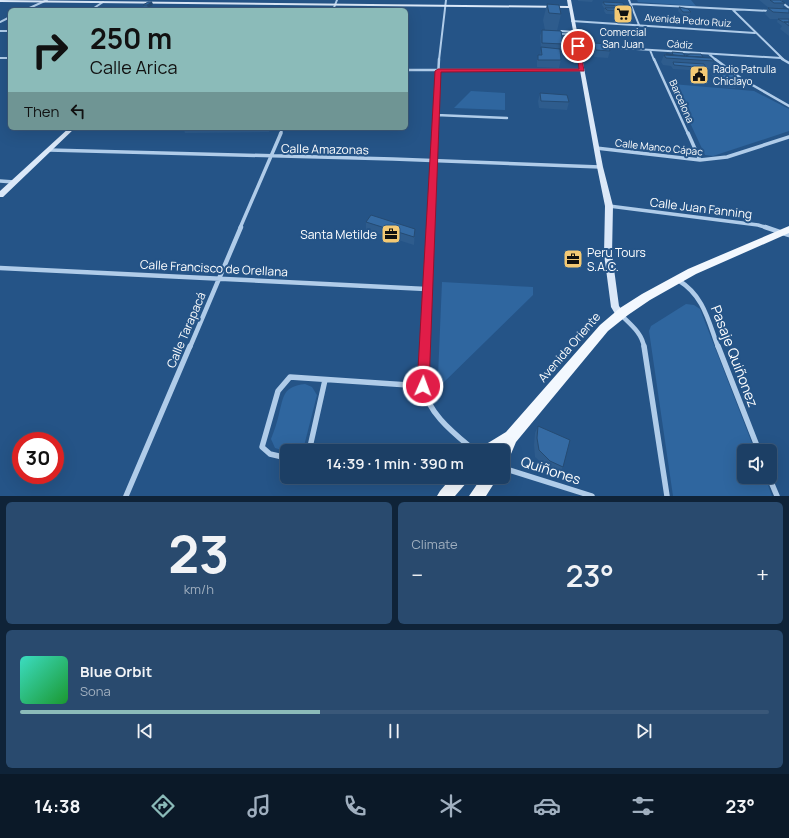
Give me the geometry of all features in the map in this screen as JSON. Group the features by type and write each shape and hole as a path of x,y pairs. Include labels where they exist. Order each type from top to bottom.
{"main road":[{"name":"Avenida Oriente","path":"508,444 511,437 604,328 620,314 676,278 787,232"},
{"name":"Avenida Oriente","path":"500,444 511,437"},
{"path":"445,496 456,484"},
{"path":"477,496 486,484"}],"street":[{"path":"446,0 438,71 435,161 426,289 423,386 427,401 438,418 467,444"},
{"path":"629,0 639,25"},
{"path":"779,0 789,8"},
{"path":"2,1 336,2 446,6 569,4 596,148 609,206 608,254 615,307 637,331 643,340 667,496"},
{"path":"30,8 46,1"},
{"path":"94,8 102,2"},
{"path":"631,4 773,12"},
{"path":"733,10 781,58 789,63"},
{"name":"Avenida Pedro Ruiz","path":"572,21 755,33"},
{"path":"561,32 575,33"},
{"name":"Cádiz","path":"578,46 781,58"},
{"name":"Barcelona","path":"650,50 700,160"},
{"path":"708,54 742,79 789,106"},
{"path":"408,70 582,70"},
{"path":"436,115 507,118"},
{"path":"0,195 70,130"},
{"name":"Calle Tarapacá","path":"126,496 282,130"},
{"name":"Calle Manco Cápac","path":"596,148 700,160 727,157 789,137"},
{"name":"Calle Amazonas","path":"49,150 506,162 600,167"},
{"path":"0,181 14,182"},
{"name":"Calle Juan Fanning","path":"609,206 758,225 787,232"},
{"name":"Calle Francisco de Orellana","path":"0,268 426,289"},
{"name":"Pasaje Quiñonez","path":"676,278 689,288 700,300 756,444"},
{"path":"280,457 272,456 265,452 262,447 278,391 290,378 423,386"},
{"path":"311,444 324,380"},
{"name":"Quiñones","path":"510,470 592,496"},
{"path":"772,484 777,496"}],"shaded area":[{"path":"637,0 691,0 696,6 638,2"},
{"path":"672,84 754,91 789,109 789,131 713,156 705,155"},
{"path":"471,91 505,93 505,110 454,108"},
{"path":"442,282 533,287 533,295 441,385 438,376"},
{"path":"686,304 694,305 700,309 752,444 737,444 737,484 768,484 772,496 673,496 649,331 651,326"},
{"path":"305,384 312,387 317,395 305,444 280,444 280,449 275,448 271,439 284,397 288,390 298,385"}],"building":[{"path":"770,0 780,0 785,3 774,3"},
{"path":"148,2 152,2 147,5 143,5"},
{"path":"603,2 623,3 625,6 605,5"},
{"path":"547,4 559,5 561,14 549,13"},
{"path":"679,7 688,9 691,12 683,12"},
{"path":"605,8 625,8 627,11 607,10"},
{"path":"768,8 789,9 789,13 773,12"},
{"path":"778,19 789,19 789,22 783,22"},
{"path":"542,30 561,31 563,44 542,43"},
{"path":"594,43 608,44 610,51 596,50"},
{"path":"541,47 560,49 561,60 538,60 538,55 542,55"},
{"path":"672,52 683,53 685,56 673,55"},
{"path":"690,54 701,54 703,57 686,56"},
{"path":"664,55 711,58 714,61 666,58"},
{"path":"673,62 704,64 706,68 674,65"},
{"path":"715,67 728,68 739,81 725,80"},
{"path":"540,93 567,95 569,102 541,101"},
{"path":"371,215 415,229 414,237 366,222"},
{"path":"538,426 570,440 563,467 550,461 539,450 537,438"}],"place":[{"name":"Comercial San Juan","path":"623,14"},
{"name":"Radio Patrulla Chiclayo","path":"699,75"},
{"name":"Santa Metilde","path":"391,234"},
{"name":"Peru Tours S.A.C.","path":"573,259"}],"route":[{"path":"423,386 426,289 435,161 438,71 582,70 578,46"}]}
